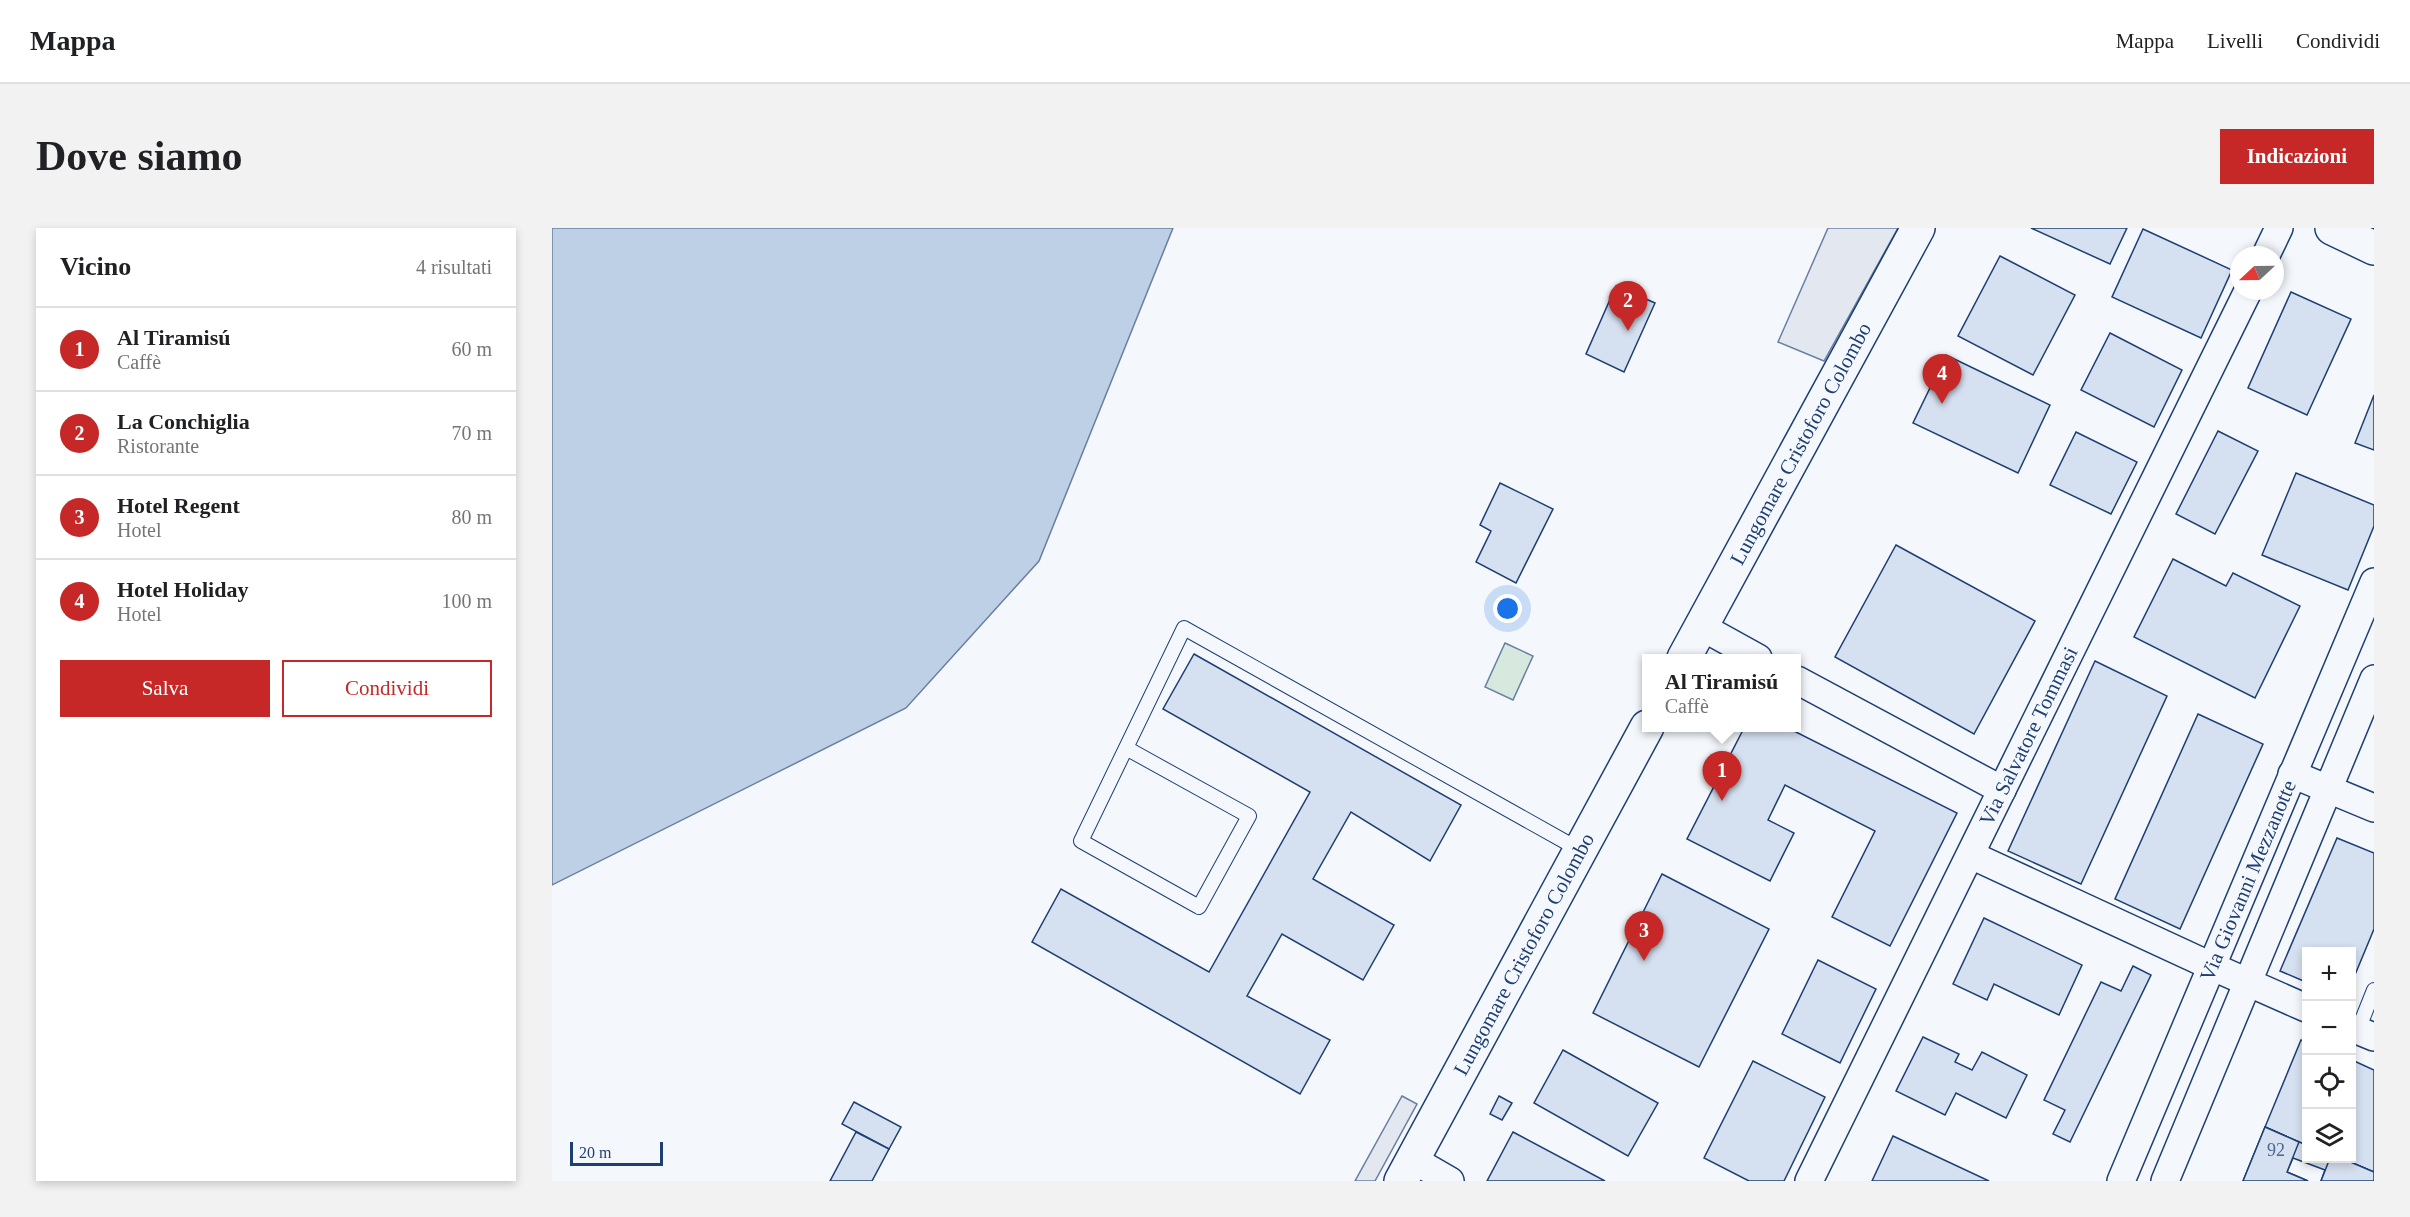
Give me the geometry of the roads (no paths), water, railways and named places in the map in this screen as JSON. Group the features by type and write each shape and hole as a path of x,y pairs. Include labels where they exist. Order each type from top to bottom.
{"street":[{"name":"Lungomare Cristoforo Colombo","path":"1686,654 1918,228"},
{"path":"2270,246 2279,228"},
{"path":"2332,228 2374,248"},
{"name":"Via Salvatore Tommasi","path":"1809,1181 2244,300"},
{"name":"Via Giovanni Mezzanotte","path":"2130,1178 2211,966 2374,582"},
{"path":"1702,627 1751,654"},
{"name":"Via Giovanni Mezzanotte","path":"2165,1181 2374,679"},
{"path":"1801,682 2002,790"},
{"name":"Lungomare Cristoforo Colombo","path":"1407,1170 1644,732"},
{"path":"2292,774 2374,808"},
{"path":"1971,855 2302,1006"},
{"path":"1407,1170 1450,1181"}],"lane":[{"path":"1126,748 1249,816 1199,907 1081,841 1184,628 1580,850"},
{"path":"2361,1032 2374,990"}],"water":[{"path":"552,228 1173,228 1039,561 906,708 552,885"}],"place":[{"name":"La Conchiglia","path":"1628,331"},
{"name":"Hotel Holiday","path":"1942,404"},
{"name":"Al Tiramisú","path":"1722,801"},
{"name":"Hotel Regent","path":"1644,961"}]}
